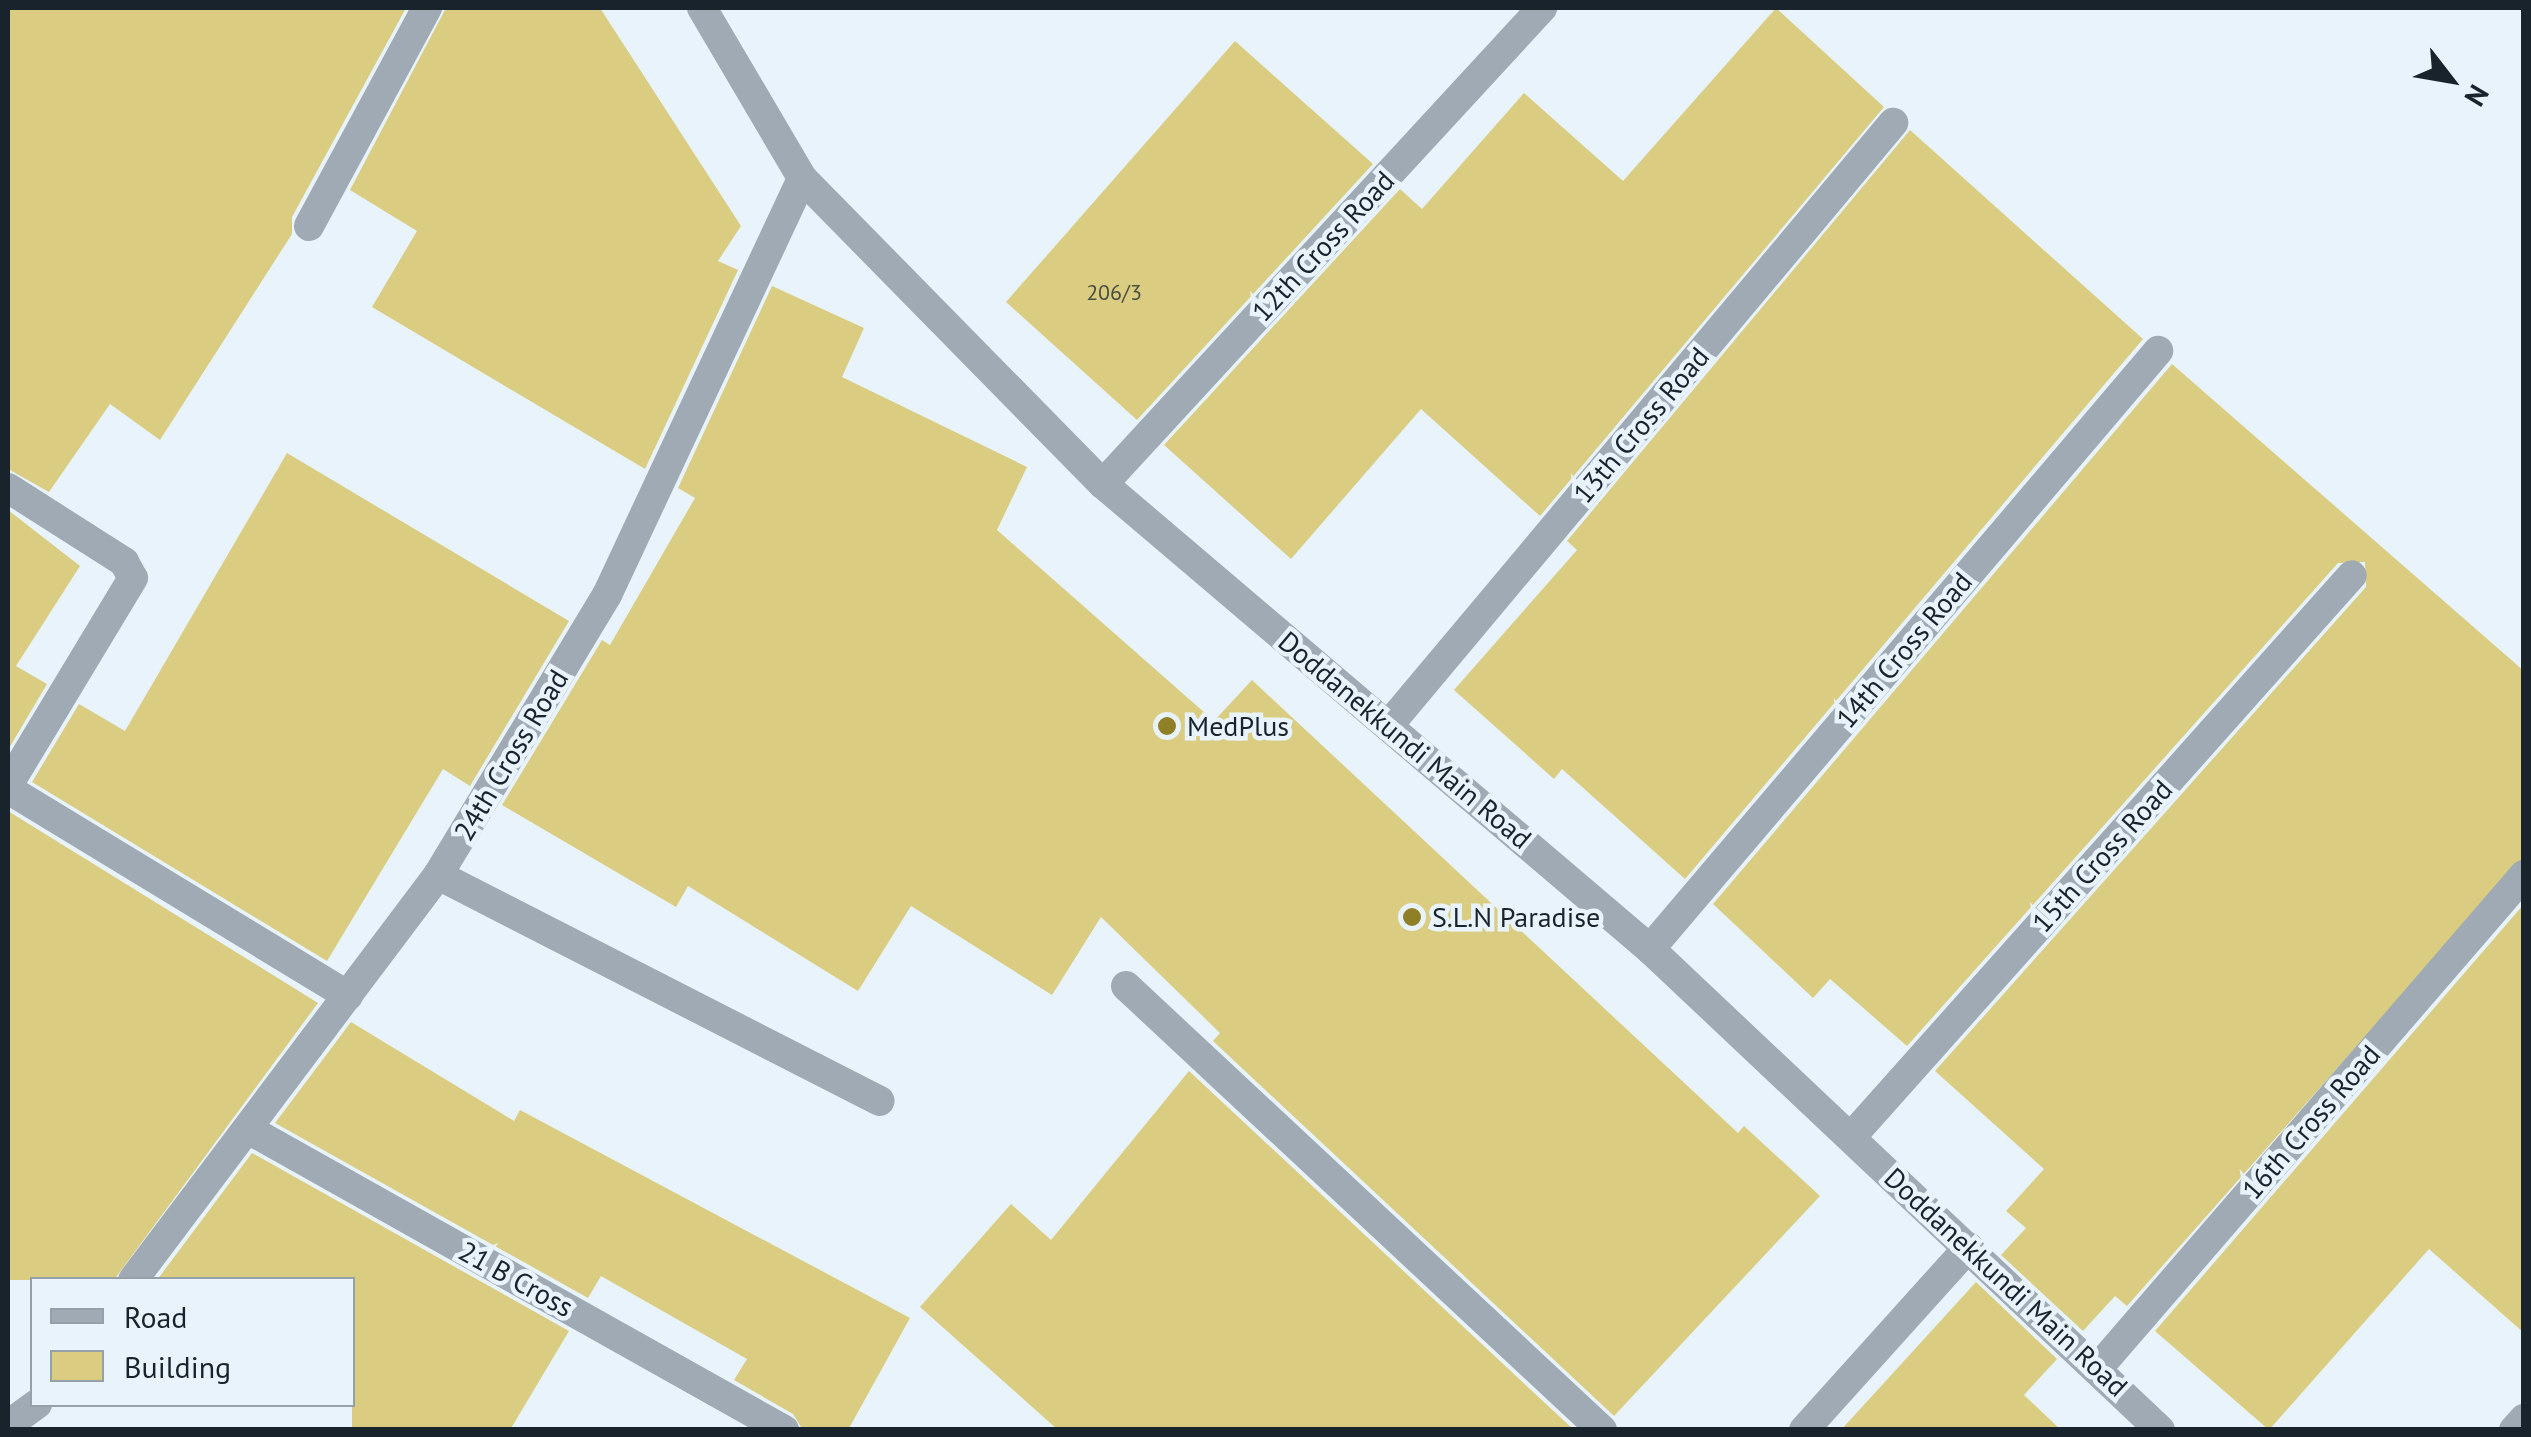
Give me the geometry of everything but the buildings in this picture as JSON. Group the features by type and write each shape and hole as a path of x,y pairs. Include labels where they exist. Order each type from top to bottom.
{"street":[{"path":"310,226 427,8"},
{"name":"Doddanekkundi Main Road","path":"702,8 802,178 1103,484 1650,949 2160,1430"},
{"name":"12th Cross Road","path":"1103,484 1534,11"},
{"name":"13th Cross Road","path":"1388,726 1893,123"},
{"name":"24th Cross Road","path":"135,1277 438,875 607,595 802,178"},
{"name":"14th Cross Road","path":"1650,949 2158,351"},
{"path":"8,488 124,562 134,578 8,787 348,996"},
{"name":"15th Cross Road","path":"1852,1136 2352,576"},
{"path":"438,875 879,1101"},
{"name":"16th Cross Road","path":"2098,1368 2524,875"},
{"path":"1126,986 1602,1430"},
{"name":"21 B Cross","path":"248,1129 784,1430"},
{"path":"1804,1430 1969,1247"},
{"path":"8,1424 33,1407"},
{"path":"2514,1430 2524,1419"}],"place":[{"name":"MedPlus","path":"1167,726"},
{"name":"S.L.N Paradise","path":"1412,917"}]}
